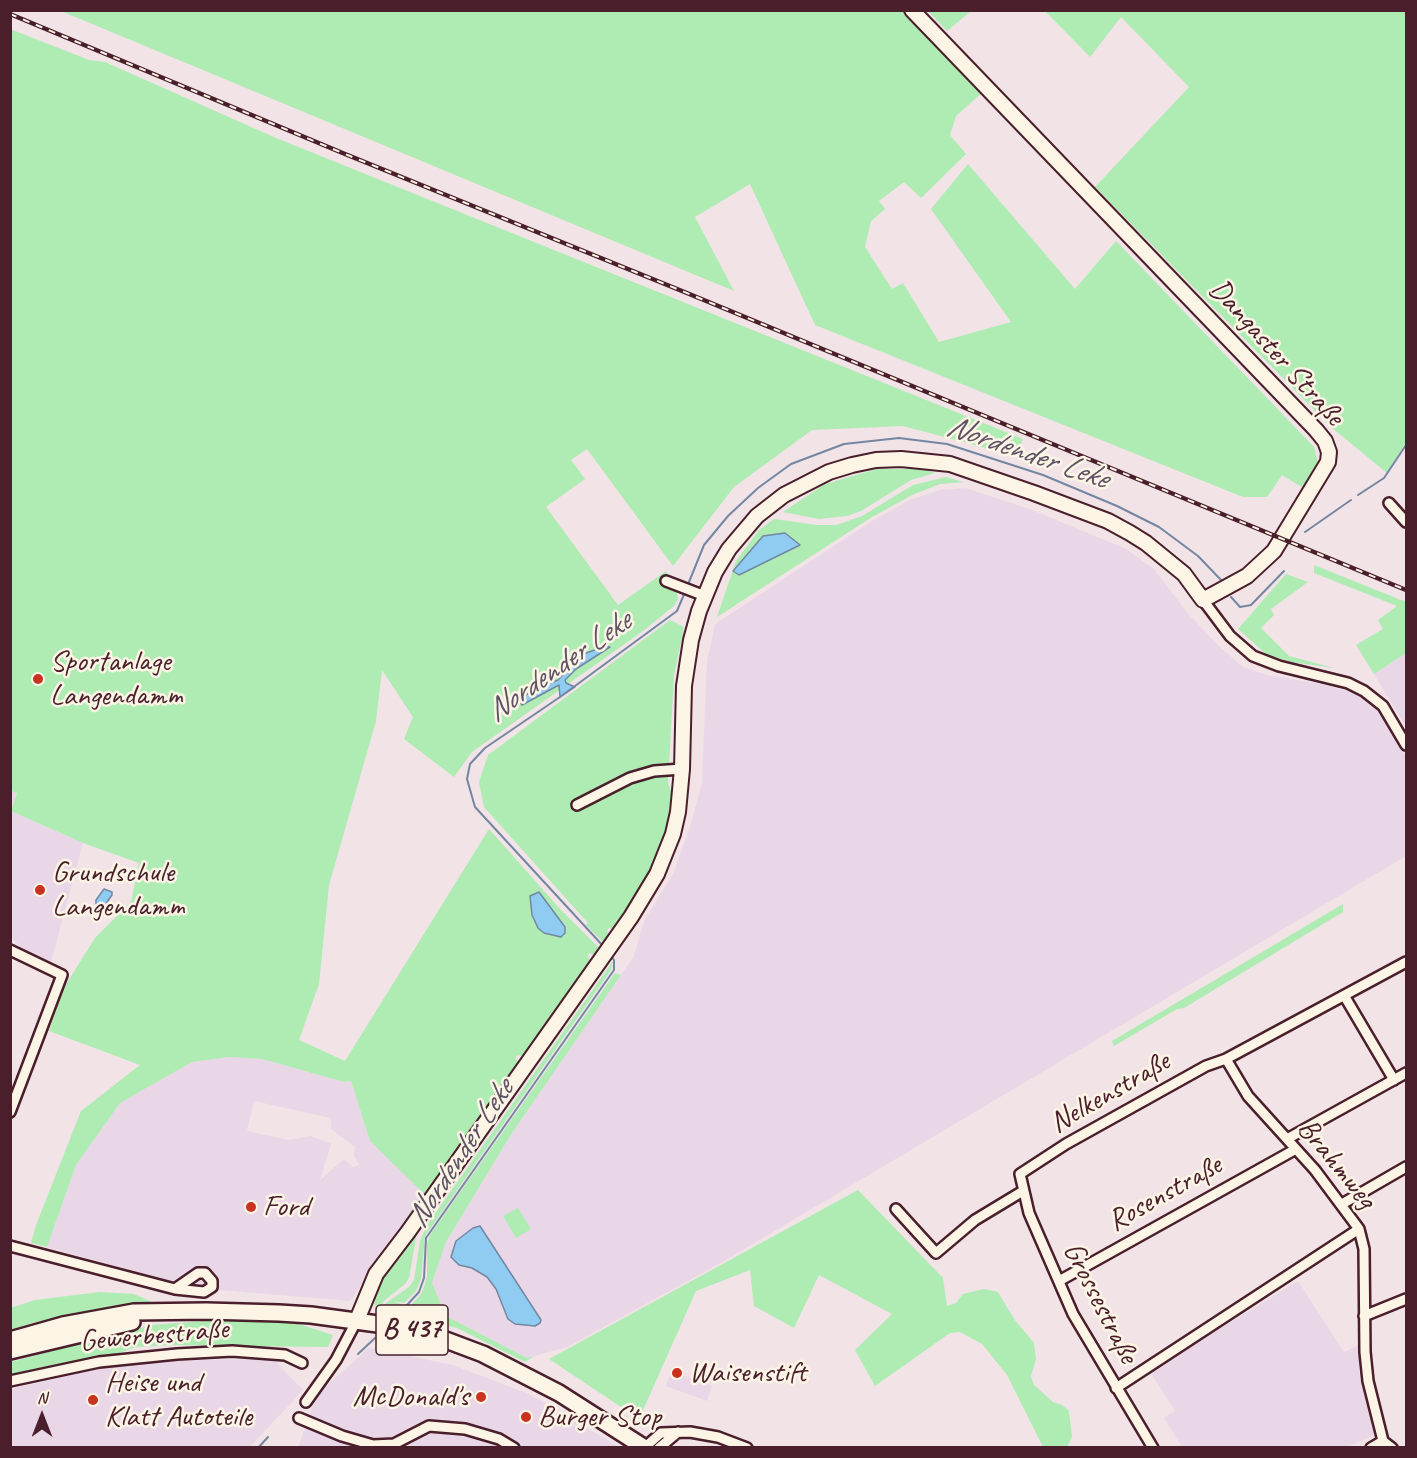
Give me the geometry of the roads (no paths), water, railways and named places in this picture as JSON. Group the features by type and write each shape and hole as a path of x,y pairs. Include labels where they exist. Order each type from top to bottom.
{"main road":[{"name":"B 437","path":"10,1340 63,1325 134,1312 246,1311 357,1320 430,1334 466,1347 559,1393 645,1447"},
{"name":"B 437","path":"10,1351 170,1313"}],"street":[{"name":"Dangaster Straße","path":"912,10 1180,287 1325,441 1329,452 1324,471 1274,551 1247,576 1203,600"},
{"path":"306,1402 336,1360 357,1320 376,1274 408,1232 644,896 673,834 678,812 687,663 699,611 715,572 729,549 757,516 784,495 829,472 876,460 901,459 950,464 993,477 1108,521 1146,543 1184,574 1230,636 1253,656 1279,666 1348,683 1364,690 1383,706 1407,745"},
{"path":"1389,503 1407,522"},
{"path":"666,581 705,596"},
{"path":"576,805 630,778 654,771 682,769"},
{"path":"10,950 62,975 10,1112"},
{"name":"Nelkenstraße","path":"1020,1174 1066,1144 1206,1066 1226,1059 1407,962"},
{"path":"1345,997 1394,1080"},
{"name":"Brahmweg","path":"1226,1059 1243,1089 1342,1204 1359,1229 1364,1249 1364,1316 1368,1382 1383,1441"},
{"path":"1287,1140 1407,1073"},
{"name":"Rosenstraße","path":"1059,1281 1296,1149"},
{"path":"1342,1204 1407,1167"},
{"name":"Grossestraße","path":"1020,1174 1029,1213 1081,1329 1153,1448"},
{"path":"896,1209 936,1253 975,1221 1023,1191"},
{"path":"1116,1388 1359,1229"},
{"path":"10,1246 175,1289"},
{"path":"1364,1316 1407,1299"},
{"name":"Gewerbestraße","path":"10,1381 99,1362 177,1354 232,1351 285,1355 302,1363"},
{"path":"299,1418 342,1436 372,1445 394,1444 429,1425 465,1429 499,1439 514,1448"},
{"path":"659,1448 678,1432"},
{"path":"645,1447 661,1433 678,1432 703,1434 747,1448"},
{"path":"1371,1448 1383,1441 1392,1448"}],"water":[{"path":"785,533 800,545 739,575 733,571 763,536"},
{"path":"605,646 610,647 576,669 565,680 566,683 575,687 560,697 559,685 522,705 520,702 529,692 558,680 581,655"},
{"path":"104,889 112,892 112,895 105,905 100,907 96,904 96,900"},
{"path":"539,892 565,927 565,933 561,937 544,933 538,928 532,915 530,896"},
{"path":"480,1226 541,1320 535,1326 515,1324 508,1319 496,1289 487,1277 472,1268 459,1265 451,1257 456,1241 473,1228"}],"waterway":[{"name":"Nordender Leke","path":"687,587 704,545 728,516 758,488 791,464 844,444 899,438 947,444 1043,475 1117,506 1159,527 1198,556 1222,581"},
{"name":"Nordender Leke","path":"1358,495 1384,478 1406,445"},
{"name":"Nordender Leke","path":"1305,532 1351,500"},
{"name":"Nordender Leke","path":"1231,597 1240,607 1251,605 1284,571"},
{"name":"Nordender Leke","path":"604,947 475,807 467,779 470,764 485,748 560,697 677,611 685,592"},
{"name":"Nordender Leke","path":"407,1305 419,1292 424,1278 426,1238 614,970 614,960 611,956"},
{"name":"Nordender Leke","path":"358,1354 375,1338"},
{"name":"Nordender Leke","path":"258,1448 268,1437"}],"railway":[{"path":"10,14 1406,590"}],"place":[{"name":"Sportanlage Langendamm","path":"38,679"},
{"name":"Grundschule Langendamm","path":"40,890"},
{"name":"Ford","path":"251,1207"},
{"name":"Waisenstift","path":"677,1373"},
{"name":"McDonald's","path":"481,1397"},
{"name":"Heise und Klatt Autoteile","path":"93,1400"},
{"name":"Burger Stop","path":"526,1417"}]}
